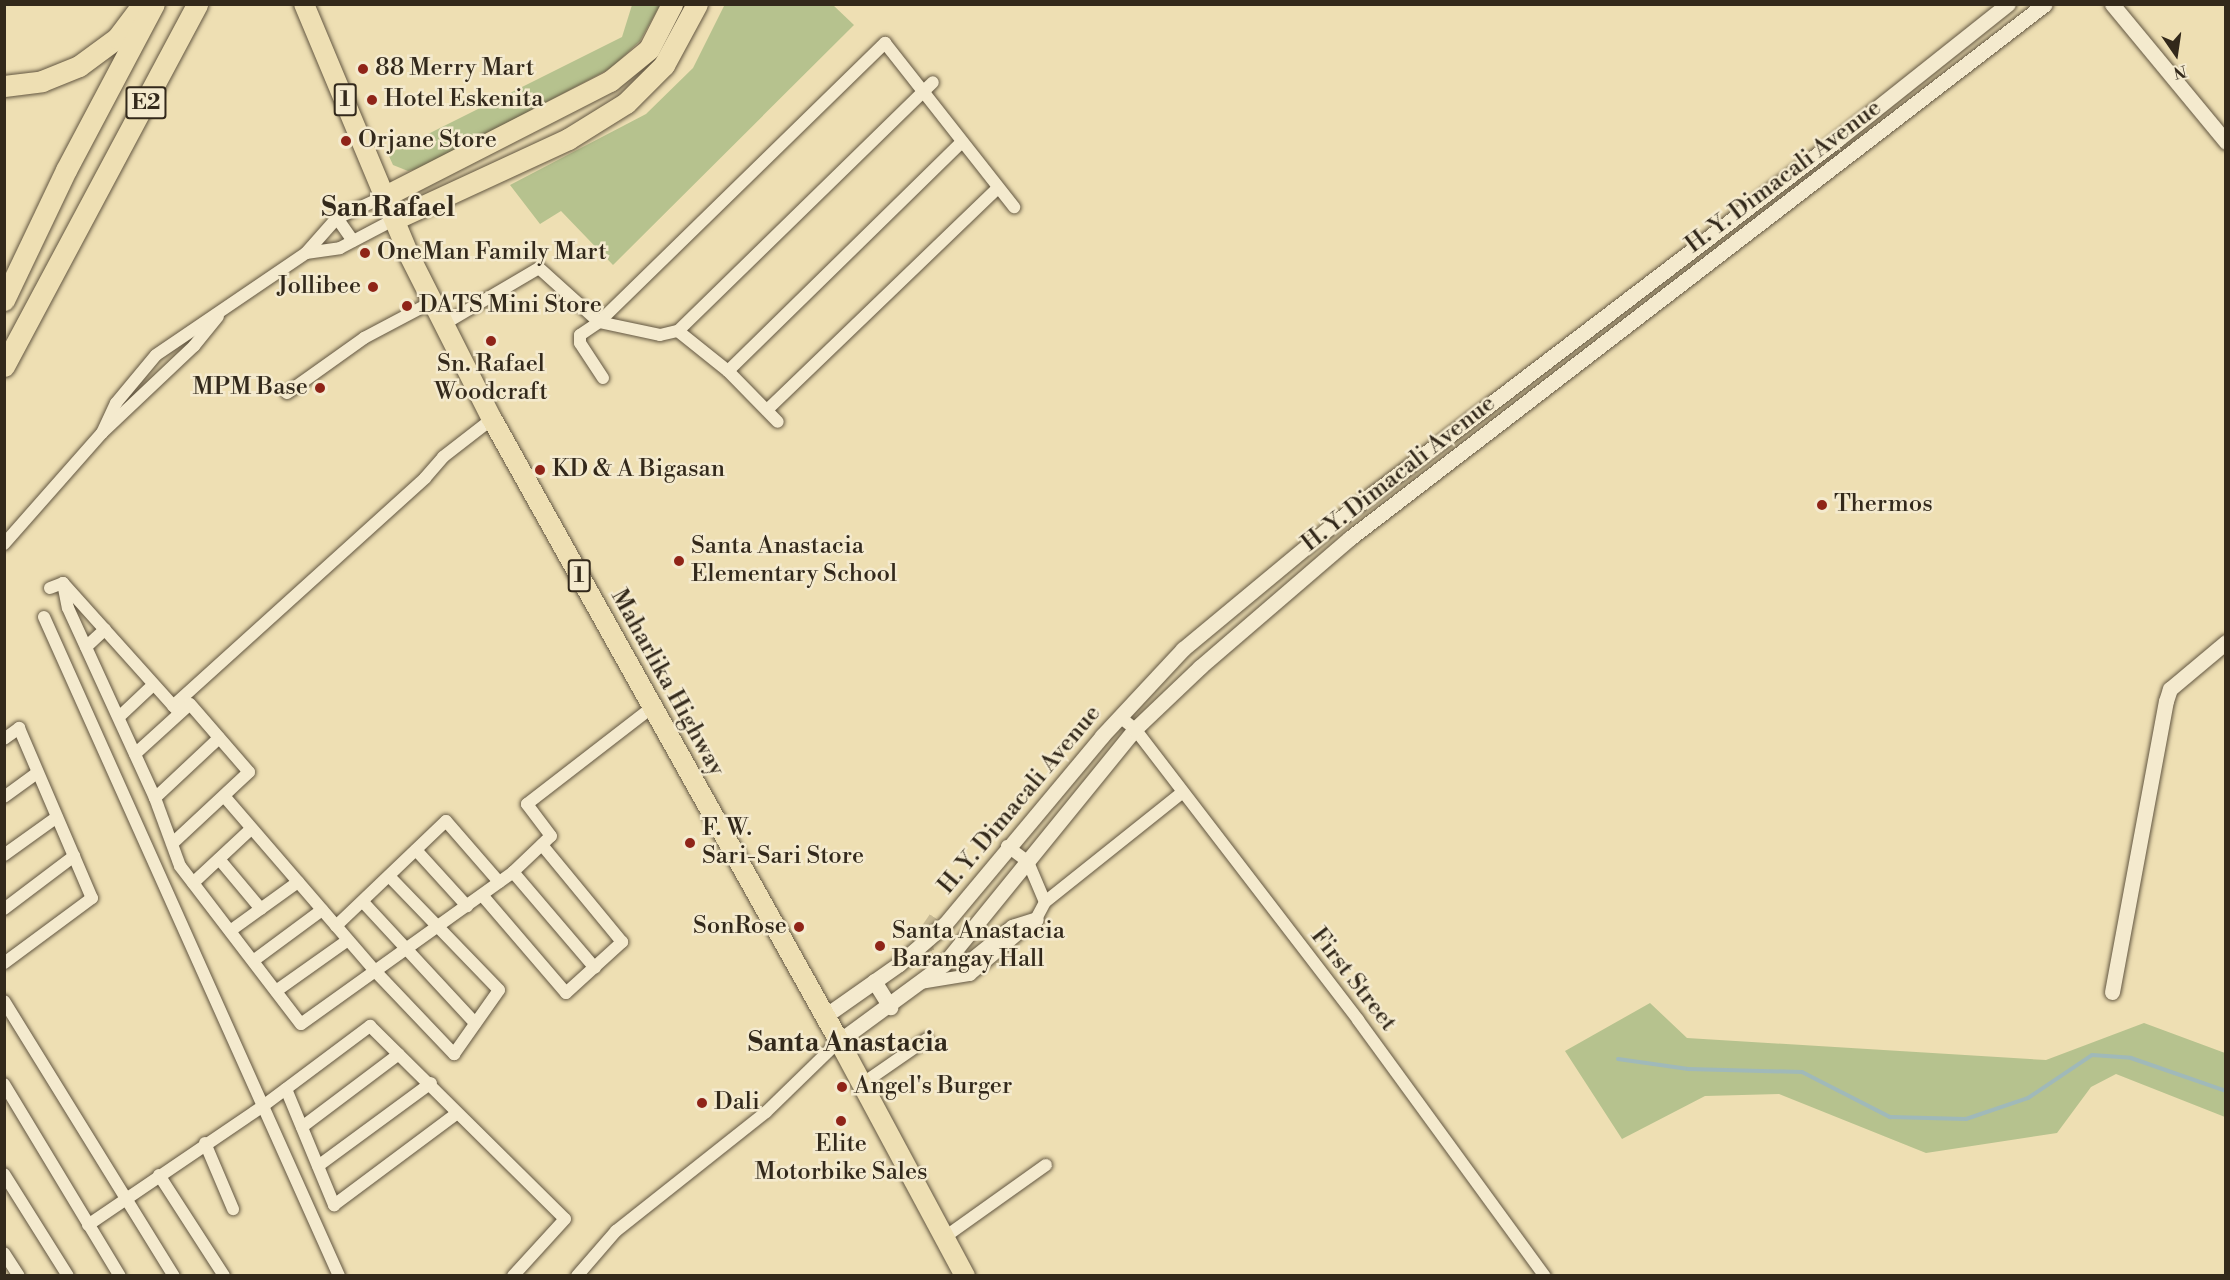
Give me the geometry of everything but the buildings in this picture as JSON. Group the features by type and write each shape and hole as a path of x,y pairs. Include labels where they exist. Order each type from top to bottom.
{"highway":[{"path":"4,86 42,81 88,61 117,38 142,4"},
{"name":"E2","path":"4,300 59,185 154,4"},
{"name":"E2","path":"4,366 197,4"},
{"name":"Maharlika Highway","path":"304,4 432,302 492,419 651,708 839,1041 965,1275"},
{"path":"385,196 610,81 649,49 672,4"},
{"path":"395,219 568,139 626,103 664,66 697,4"}],"street":[{"name":"H. Y. Dimacali Avenue","path":"825,1016 874,981 945,924 1007,846 1183,649 1337,520 1829,146 2008,4"},
{"name":"H. Y. Dimacali Avenue","path":"839,1041 890,1007 944,964 1135,729 1200,667 1350,538 2045,4"},
{"path":"2112,4 2226,142"},
{"path":"603,378 580,343 580,335 599,322 885,43 997,189 1014,207"},
{"path":"444,324 539,268 599,322 660,335 678,331 933,82"},
{"path":"728,371 961,143"},
{"path":"766,410 997,189"},
{"path":"102,434 116,403 156,355 306,253 337,218 385,196"},
{"path":"337,218 354,241"},
{"path":"306,253 340,248 395,219"},
{"path":"287,393 364,338 432,302"},
{"path":"4,544 102,434 194,346 224,308"},
{"path":"678,331 728,371 778,422"},
{"path":"135,754 176,710 426,478 443,457 492,419"},
{"path":"1337,520 1350,538"},
{"path":"63,584 105,629 152,686 176,710"},
{"path":"63,584 68,608 155,798 174,842 180,866 301,1024 513,872 551,836 526,804 651,708"},
{"path":"50,588 63,584"},
{"path":"44,617 339,1275"},
{"path":"86,647 105,629"},
{"path":"2112,992 2166,700 2170,689 2226,642"},
{"path":"119,717 152,686"},
{"path":"174,842 249,771 189,704 176,710"},
{"name":"First Street","path":"1120,717 1135,729 1358,1020 1545,1275"},
{"path":"4,739 19,728 92,898 4,963"},
{"path":"155,798 219,738"},
{"path":"4,797 37,773"},
{"path":"920,983 970,975 1036,919 1045,902 1183,792"},
{"path":"224,796 375,971 454,1054 498,990 389,876"},
{"path":"4,855 57,817"},
{"path":"336,926 446,821 499,882"},
{"path":"193,883 251,829"},
{"path":"482,895 566,993 622,942 542,845"},
{"path":"1007,846 1028,862 1045,902"},
{"path":"416,850 467,906"},
{"path":"4,909 74,856"},
{"path":"219,860 261,909"},
{"path":"936,918 973,880 989,870"},
{"path":"513,872 595,968"},
{"path":"230,931 298,882"},
{"path":"363,902 475,1023"},
{"path":"253,961 322,910"},
{"path":"971,960 1012,927 1036,919"},
{"path":"276,991 348,940"},
{"path":"874,981 890,1007"},
{"path":"4,1002 174,1275"},
{"path":"88,1225 205,1143 263,1106 370,1026 431,1083 456,1114 565,1219 513,1275"},
{"path":"862,1084 927,1039"},
{"path":"583,1273 616,1232 766,1112 839,1041"},
{"path":"302,1127 399,1054"},
{"path":"318,1166 431,1083"},
{"path":"4,1084 120,1275"},
{"path":"286,1089 334,1205 456,1114"},
{"path":"205,1143 233,1209"},
{"path":"945,1236 1046,1165"},
{"path":"4,1174 68,1275"},
{"path":"159,1175 225,1275"},
{"path":"4,1253 20,1275"}],"green space":[{"path":"725,4 833,5 854,25 613,265 561,211 540,224 510,185 646,114 693,68"},
{"path":"632,5 660,5 640,41 611,68 422,168 408,171 393,165 388,154 622,37"},
{"path":"1650,1003 1687,1038 2046,1060 2144,1023 2225,1053 2225,1117 2116,1074 2091,1087 2057,1133 1926,1153 1779,1094 1705,1096 1622,1139 1565,1051"}],"waterway":[{"path":"1618,1059 1688,1069 1802,1072 1890,1117 1966,1119 2028,1098 2092,1055 2131,1058 2226,1091"}],"tunnel":[{"path":"936,918 923,937 929,959 950,969 971,960"}],"place":[{"name":"88 Merry Mart","path":"363,69"},
{"name":"Hotel Eskenita","path":"372,100"},
{"name":"Orjane Store","path":"346,141"},
{"name":"OneMan Family Mart","path":"365,253"},
{"name":"Jollibee","path":"373,287"},
{"name":"DATS Mini Store","path":"407,306"},
{"name":"Sn. Rafael Woodcraft","path":"491,341"},
{"name":"MPM Base","path":"320,388"},
{"name":"KD & A Bigasan","path":"540,470"},
{"name":"Thermos","path":"1822,505"},
{"name":"Santa Anastacia Elementary School","path":"679,561"},
{"name":"F. W. Sari-Sari Store","path":"690,843"},
{"name":"SonRose","path":"799,927"},
{"name":"Santa Anastacia Barangay Hall","path":"880,946"},
{"name":"Angel's Burger","path":"842,1087"},
{"name":"Dali","path":"702,1103"},
{"name":"Elite Motorbike Sales","path":"841,1121"}],"district":[{"name":"San Rafael","path":"388,209"},
{"name":"Santa Anastacia","path":"848,1044"}]}
